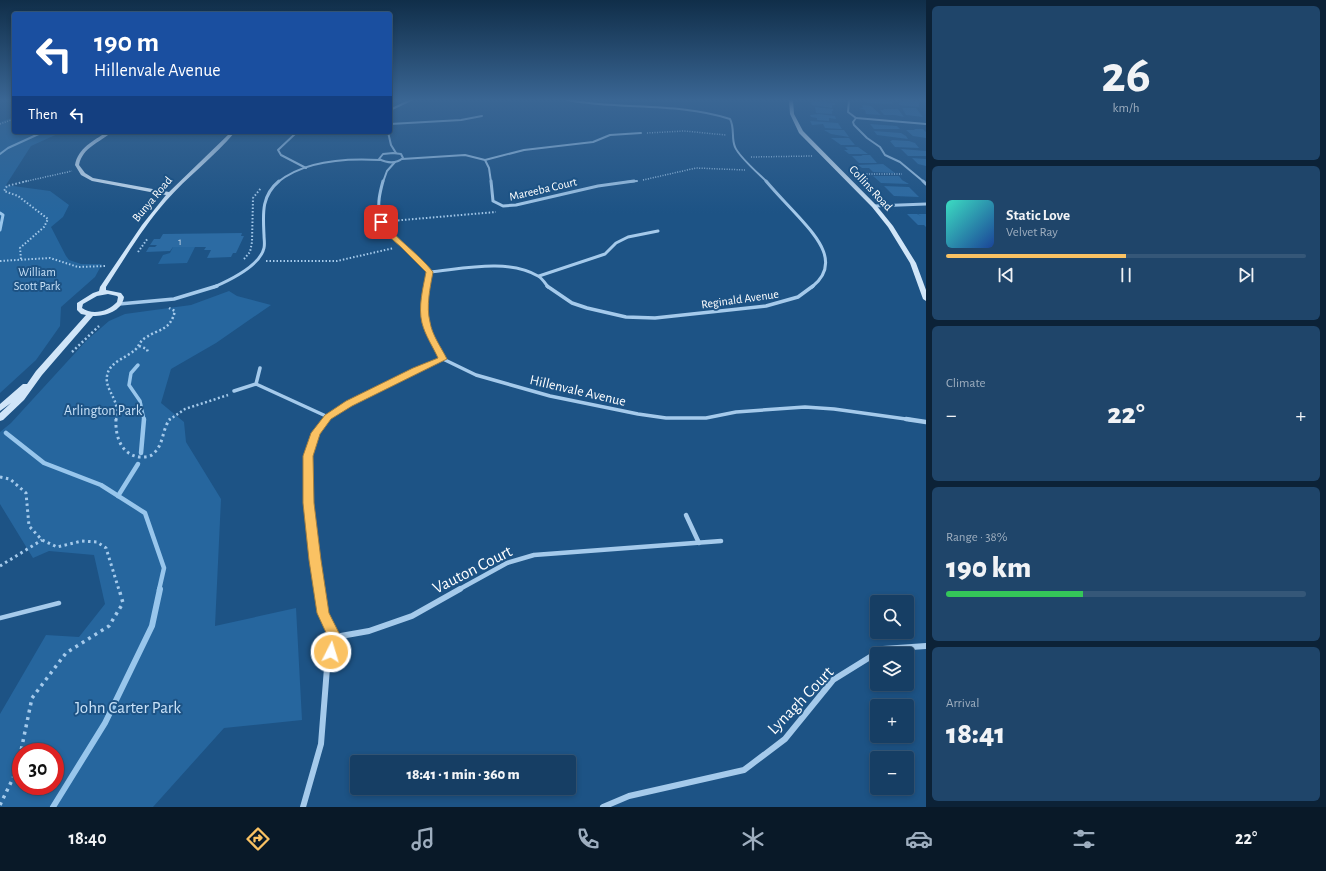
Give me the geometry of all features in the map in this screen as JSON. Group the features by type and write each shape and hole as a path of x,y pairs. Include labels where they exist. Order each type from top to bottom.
{"street":[{"path":"102,138 84,150 77,160 79,170 88,177 100,182 170,194"},
{"name":"Bunya Road","path":"102,293 103,287 144,226 170,194 227,138"},
{"path":"291,138 278,150 281,155 306,168"},
{"path":"389,138 391,145 396,153"},
{"path":"360,158 395,162 419,158 464,155 485,160 524,150 585,144 603,138"},
{"name":"Reginald Avenue","path":"429,272 492,266 509,266 539,276 547,286 572,303 603,313 640,318 766,306 798,297 808,291 820,280 824,272 826,260 824,251 815,235 742,157 734,146 732,138"},
{"name":"Collins Road","path":"807,138 874,206 890,226 905,249 916,270 926,299"},
{"path":"867,138 880,147 886,155 900,162 926,184"},
{"path":"386,154 391,145"},
{"path":"119,304 121,300 119,294 108,292 89,296 78,306 81,312 91,314 104,312 119,304 173,299 216,287 248,268 262,254 264,248 265,200 270,190 289,175 306,168 334,160 396,153 403,156 419,158"},
{"path":"381,155 379,159 382,161 386,170"},
{"path":"402,160 403,156"},
{"name":"Mareeba Court","path":"485,160 489,166 491,192 494,201 503,206 516,206 598,186 637,181"},
{"path":"303,807 321,744 327,668 335,637 323,613 315,560 309,503 308,456 316,433 328,417 349,403 416,370 443,359 428,331 425,321 425,294 429,272 404,245 388,231 381,222 378,212 380,191 386,170 395,162"},
{"path":"874,206 926,204"},
{"path":"539,276 605,254 610,246 620,239 658,231"},
{"path":"0,418 21,398 39,373 91,314"},
{"name":"Hillenvale Avenue","path":"443,359 476,375 550,396 638,414 666,418 706,418 736,412 805,407 834,409 926,422"},
{"path":"256,384 260,368"},
{"path":"0,408 39,373"},
{"path":"234,391 256,384 328,417"},
{"path":"686,515 698,543"},
{"name":"Vauton Court","path":"335,637 370,631 412,616 507,563 534,555 721,541"},
{"name":"Lynagh Court","path":"603,807 629,796 744,770 785,738 833,680 883,648 926,646"}],"lane":[{"path":"0,618 59,603"}],"path":[{"path":"742,157 812,156"},
{"path":"637,181 696,168 755,170"},
{"path":"21,259 20,248 44,227 48,219 18,196 4,191 7,186 79,170"},
{"path":"859,174 914,174"},
{"path":"244,259 250,252 252,242 253,198 264,184"},
{"path":"381,222 495,212 503,206"},
{"path":"256,260 337,261 404,245"},
{"path":"0,261 50,258 78,267 106,266"},
{"path":"169,308 176,311 174,321 167,328 144,338 140,342 139,346 111,368 107,374 107,379 117,403 116,435 118,443 131,456 145,458 156,452 170,418 181,412 228,395 234,391"},
{"path":"139,346 147,349 148,353"},
{"path":"0,476 10,479 26,492 29,526 42,540 57,546 82,541 97,542 106,548 123,603 109,626 66,653 32,698 17,770 0,805"},
{"path":"0,566 42,540"}],"green space":[{"name":"William Scott Park","path":"0,138 49,138 31,146 6,185 50,191 69,205 63,217 51,227 66,256 69,260 81,264 102,264 95,277 61,307 60,326 36,360 0,393"},
{"path":"173,247 195,247 187,263 158,264 163,255 170,253"},
{"name":"John Carter Park","path":"229,291 237,296 271,305 216,343 171,369 161,403 184,422 186,442 221,499 215,626 296,608 302,720 224,728 153,807 0,807 0,714 46,635 79,637 105,604 94,555 49,551 33,558 0,504 0,432 11,423 87,340 109,321 125,314 191,305"}],"building":[{"path":"831,138 849,138 855,145 841,145"},
{"path":"891,140 909,141 915,143 919,148 895,147 890,141 892,141"},
{"path":"845,147 858,147 868,154 849,154 844,150 848,150"},
{"path":"901,149 926,151 926,156 908,156"},
{"path":"861,155 870,155 877,163 859,163 852,156 863,156"},
{"path":"912,158 926,159 926,166 918,164"},
{"path":"883,164 895,173 873,172 869,168 862,168 858,165"},
{"path":"873,176 899,176 902,180 909,184 881,183"},
{"path":"884,186 909,187 919,197 894,196"},
{"path":"907,214 917,214 921,216 918,214 926,214 926,227 924,225 918,225"},
{"path":"242,233 241,236 244,236 236,253 233,253 231,257 207,258 211,250 204,250 206,247 173,247 170,251 146,252 149,247 155,247 157,245 150,245 154,239 160,239 163,234"}],"waterway":[{"path":"0,154 8,148 31,138"},
{"path":"0,213 3,215 0,230"},
{"path":"138,365 131,373 129,385 140,401 144,420"},
{"path":"141,453 144,420"},
{"path":"6,433 44,463 101,485 118,496"},
{"path":"118,496 138,464"},
{"path":"118,496 145,513 164,568 159,590"},
{"path":"53,807 105,723 152,626 160,589"}],"route":[{"path":"331,652 335,637 323,613 315,560 309,503 308,456 316,433 328,417 349,403 416,370 443,359 428,331 425,321 425,294 429,272 381,222"}],"park label":[{"name":"Arlington Park","path":"103,410"}]}
